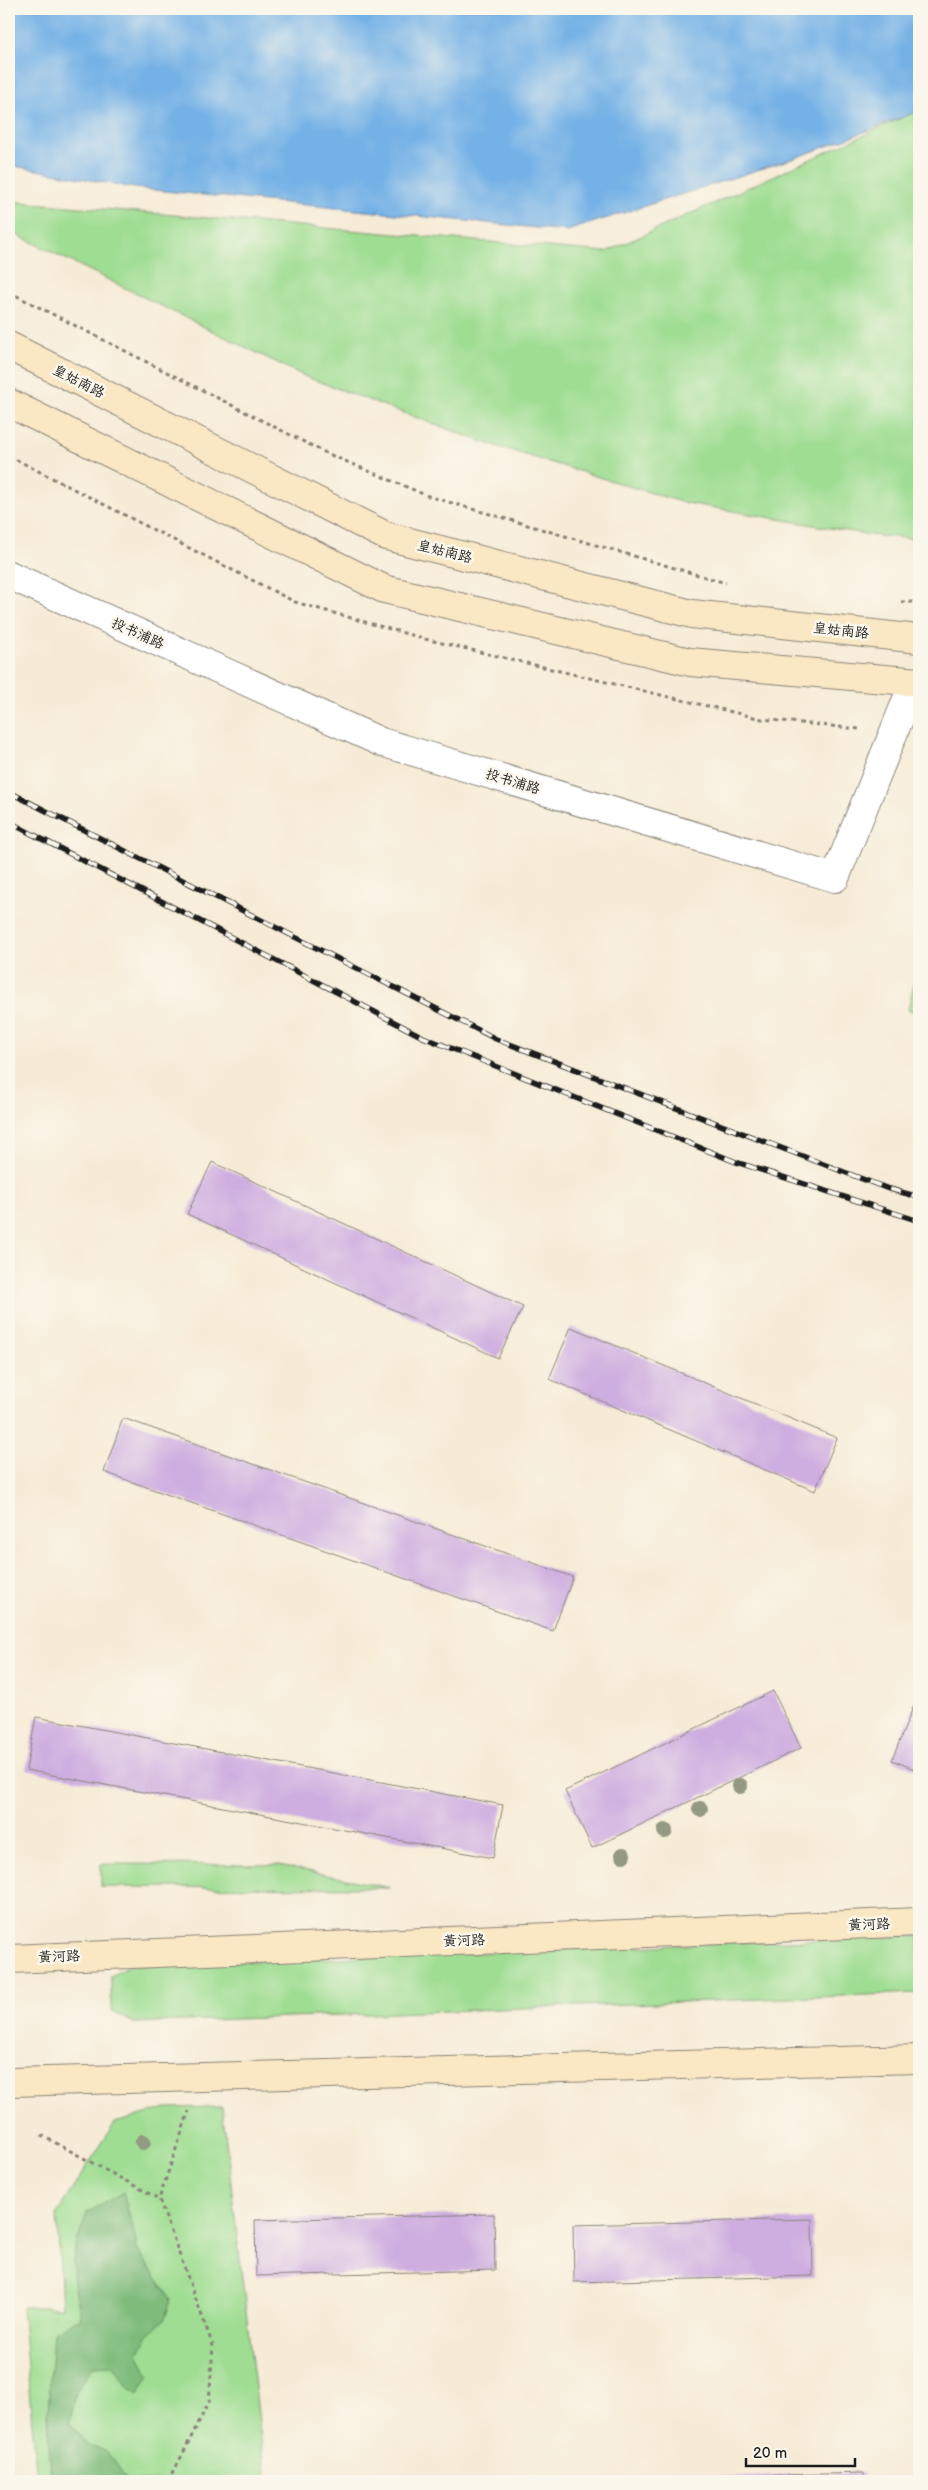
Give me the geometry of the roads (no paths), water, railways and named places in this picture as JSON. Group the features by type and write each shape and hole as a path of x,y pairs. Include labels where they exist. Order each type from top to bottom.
{"street":[{"name":"皇姑南路","path":"9,346 386,536 692,614 919,639"},
{"path":"9,403 384,589 690,662 917,682"},
{"name":"投书浦路","path":"9,575 381,742 835,878 917,682"},
{"name":"黄河路","path":"9,1958 919,1922"},
{"path":"9,2082 919,2059"}],"water":[{"path":"9,9 919,9 919,111 798,157 567,231 134,188 9,165"}],"railway":[{"path":"9,792 496,1039 886,1188 919,1197"},
{"path":"9,822 423,1037 736,1162 919,1221"}]}
